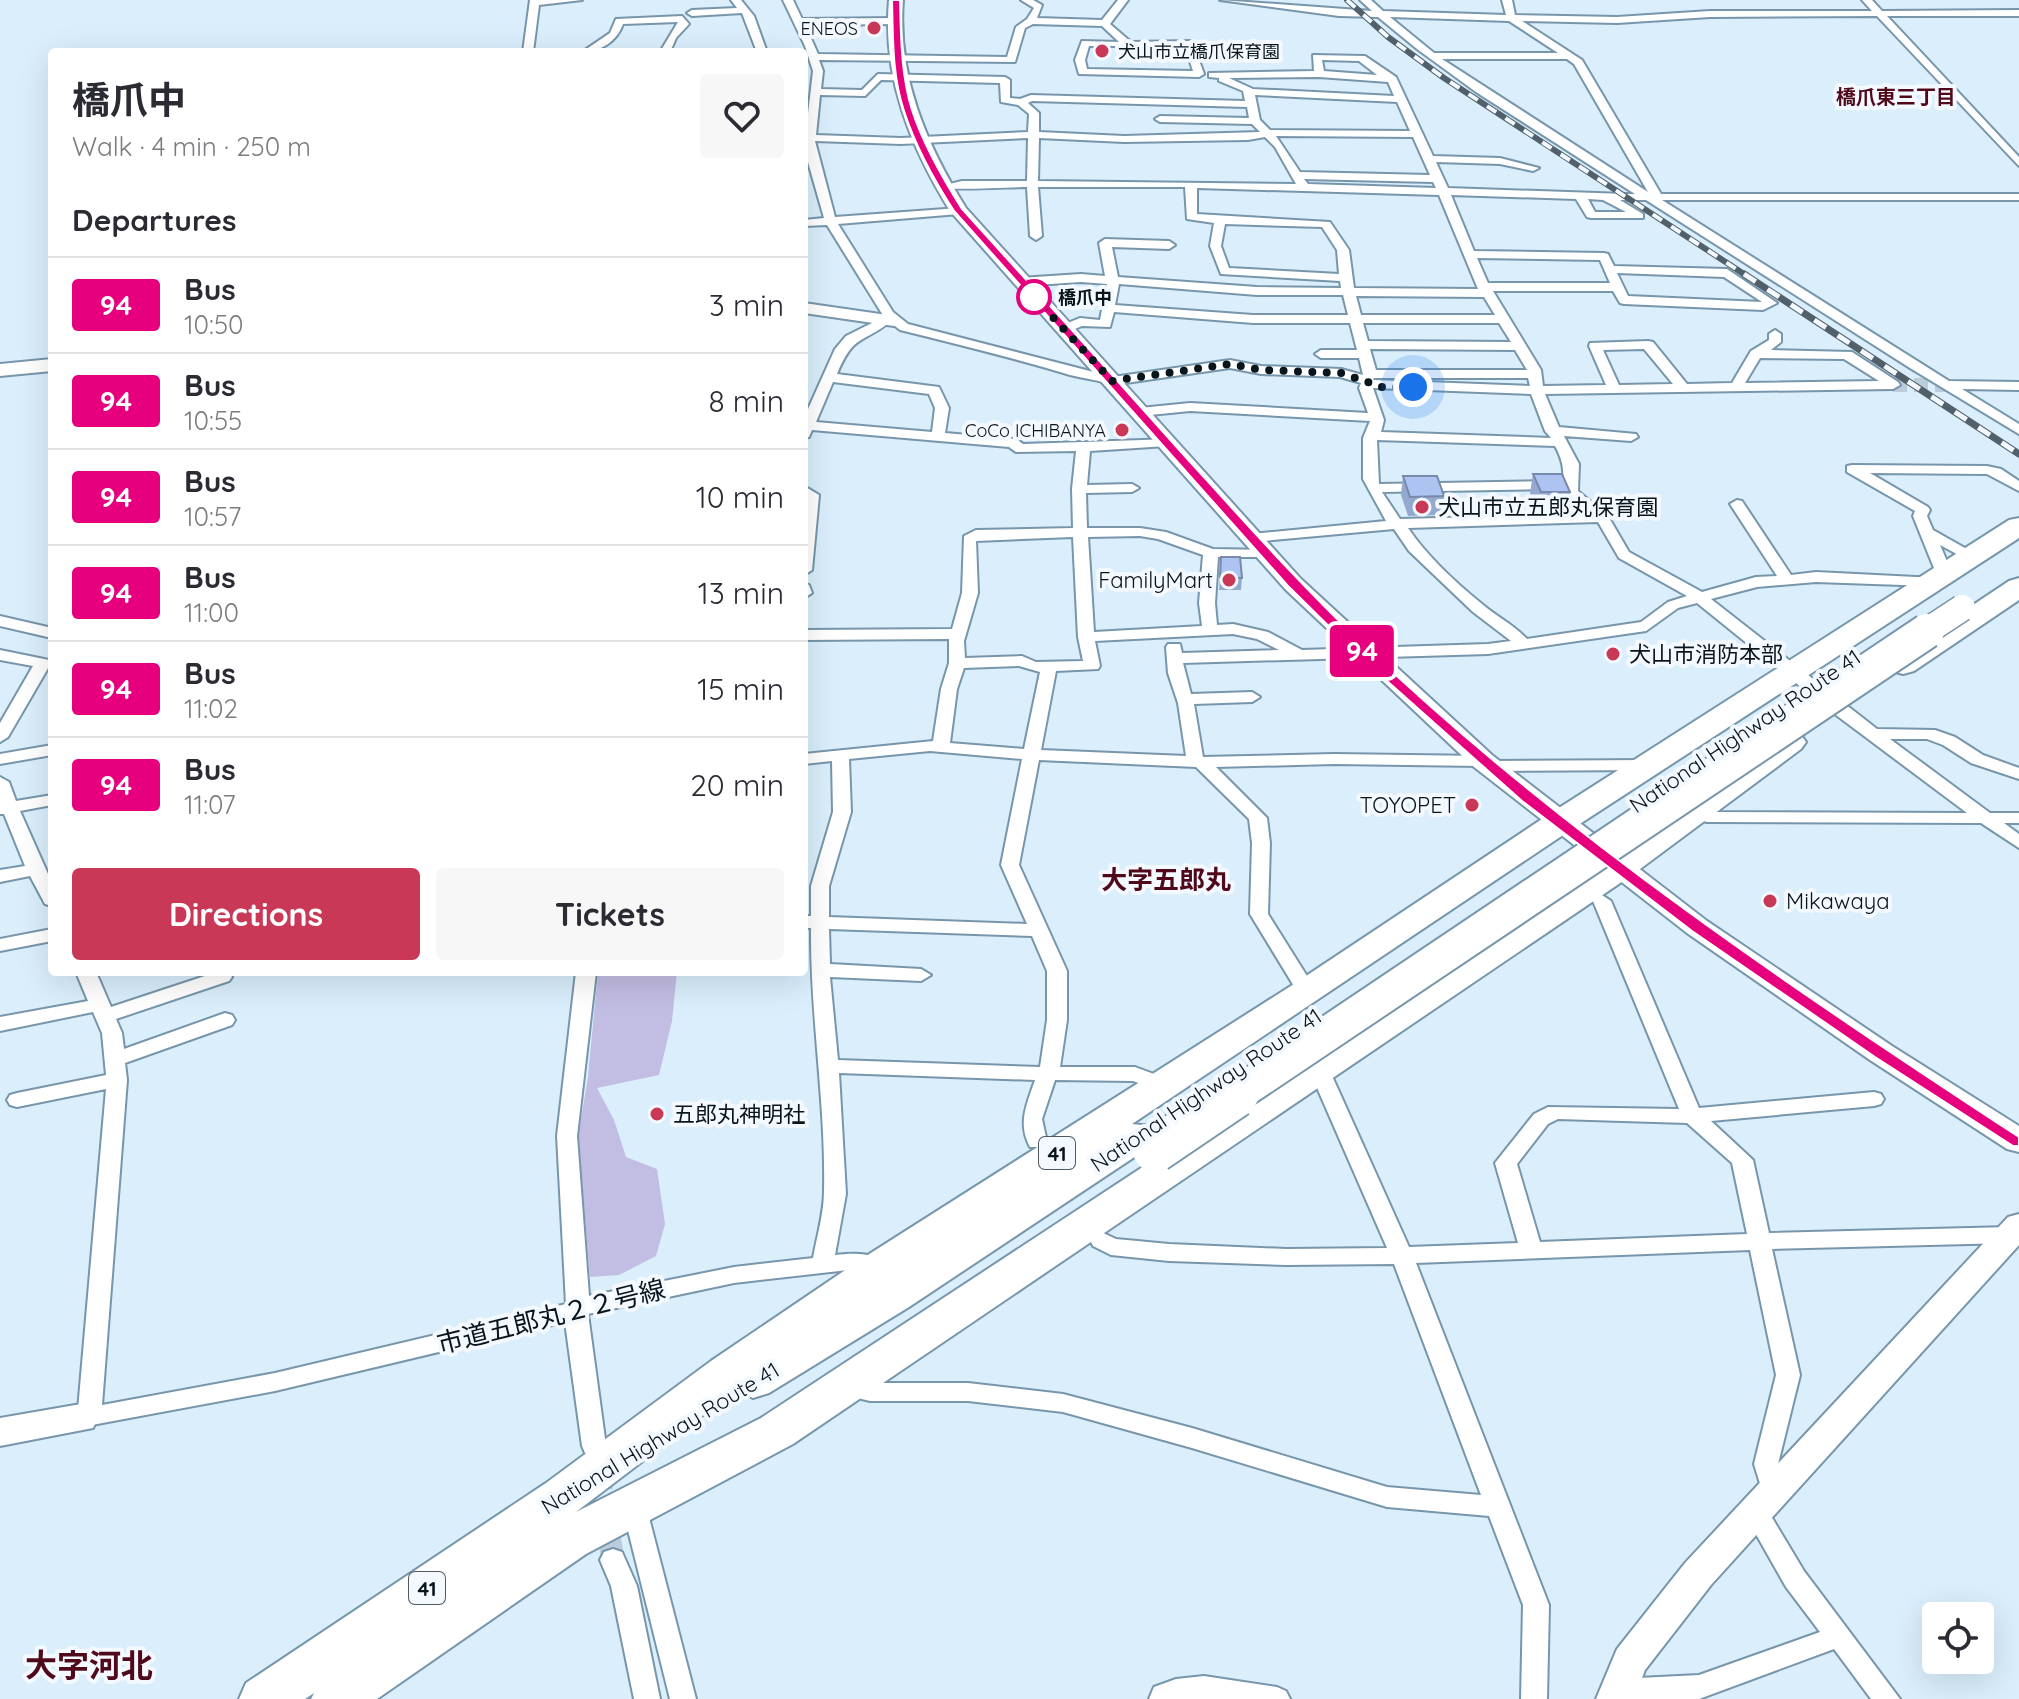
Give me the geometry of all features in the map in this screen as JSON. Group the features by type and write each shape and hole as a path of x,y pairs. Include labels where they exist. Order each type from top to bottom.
{"highway":[{"path":"1560,822 1795,670 1944,591 1971,556 2019,526"},
{"name":"National Highway Route 41","path":"264,1699 567,1517 1146,1143 1944,591 2019,546"},
{"name":"National Highway Route 41","path":"1944,591 2019,570"},
{"path":"567,1517 634,1506 777,1431 1620,868 1692,812 1838,708 2019,587"},
{"name":"41","path":"567,1517 727,1373 878,1269 1307,992 1560,822"},
{"name":"National Highway Route 41","path":"336,1699 567,1517"}],"main road":[{"path":"896,0 899,64 908,110 943,187 959,211 1259,545 1365,654 1486,764 1620,868 1737,954 1881,1053 2019,1141"}],"street":[{"path":"529,48 535,2 577,0"},
{"path":"736,0 760,48"},
{"path":"788,0 806,48"},
{"path":"889,321 830,220 811,156 808,126 817,92 811,62 899,64 1011,60 1021,27 1031,21 1039,7 1026,0"},
{"path":"1105,23 1123,0"},
{"path":"1225,0 1349,14 1617,20 1710,14 2019,13"},
{"path":"1336,0 1349,14"},
{"path":"1365,0 1433,56 2019,430"},
{"path":"1507,0 1511,18 1578,62 1652,197"},
{"path":"1867,0 2019,163"},
{"path":"692,13 743,10"},
{"path":"593,48 614,35 619,21 682,19 684,24 667,48"},
{"path":"798,22 895,21"},
{"path":"1031,21 1105,23 1129,45"},
{"path":"1082,99 1080,60 1085,43 1189,43 1199,74"},
{"path":"1433,56 1570,56"},
{"path":"1319,74 1317,57 1361,58 1386,77"},
{"path":"985,79 990,60"},
{"path":"817,92 865,93 878,77 899,64 1005,80 1005,100 1021,102 1031,98 1157,101 1401,99"},
{"path":"1083,72 1319,74 1392,79 1485,290 1535,382 1555,436 1572,469 1569,485 1572,494 1601,518 1624,555 1699,597 1795,670 1838,708 2019,843"},
{"path":"1213,75 1242,84 1250,98 1255,121 1279,145 1305,189"},
{"path":"1157,101 1161,138"},
{"path":"1021,102 1034,113 1032,208 1036,236"},
{"path":"1160,119 1255,121"},
{"path":"808,126 919,139 1033,135 1161,138 1418,134"},
{"path":"1500,147 1500,161"},
{"path":"1292,170 1434,169 1500,161 1533,168"},
{"path":"943,187 1191,185 1652,197 2019,197"},
{"path":"1191,185 1191,217 1326,224 1343,250 1347,285 1368,379 1366,388 1377,420 1370,438 1369,466 1373,488 1414,548 1436,565 1478,609 1509,629 1523,644"},
{"path":"1580,195 1591,215 1639,216 1625,206 1600,196"},
{"path":"808,223 959,211"},
{"path":"1221,220 1215,231 1214,247 1225,271 1347,285 1485,290 1617,287"},
{"path":"1064,329 1080,322 1106,324 1112,281 1105,243 1169,245"},
{"path":"1469,254 1604,257 1609,269 1617,287 1624,300 1763,306 1771,303 1727,273 1609,269"},
{"path":"1020,282 1061,278 1257,291 1347,285"},
{"path":"1108,308 1253,319 1503,319"},
{"path":"808,309 889,321 1085,375 1110,379 1230,364 1261,370 1341,373 1368,379 1535,382 1614,389 1893,385 1847,355 1756,354"},
{"path":"808,426 846,343 889,321"},
{"path":"1737,386 1756,354 1775,342 1775,334"},
{"path":"1614,389 1595,346 1648,345 1682,386"},
{"path":"1321,354 1518,346"},
{"path":"0,370 48,365"},
{"path":"830,377 934,390 942,408 938,435"},
{"path":"1946,385 2019,386"},
{"path":"1140,412 1190,407 1374,417"},
{"path":"808,430 938,435 1016,443 1016,448 1167,442"},
{"path":"1373,436 1631,437"},
{"path":"957,663 1022,661 1033,667 1092,666 1086,637 1080,533 1079,489 1083,447"},
{"path":"1174,658 1365,654 1523,644 1646,626 1666,608 1756,582 1816,577 1944,591 1920,516 1923,510 1915,502 1880,487 1852,469 1987,470 1996,472 2019,487"},
{"path":"1373,488 1569,485"},
{"path":"1079,489 1132,488"},
{"path":"808,492 812,495 808,534"},
{"path":"1737,504 1787,580"},
{"path":"941,747 949,689 957,663 958,634 970,593 969,539 976,534 1153,534 1211,553 1397,524 1601,518"},
{"path":"1926,532 1971,556"},
{"path":"1210,630 1207,603 1211,553"},
{"path":"0,621 48,632"},
{"path":"1086,637 1233,629 1262,635 1301,655"},
{"path":"1173,632 1174,658 1198,762 1258,818 1261,843 1259,914 1307,992"},
{"path":"808,635 958,634"},
{"path":"0,655 48,656"},
{"path":"3,726 48,656"},
{"path":"1037,1142 1032,1119 1051,1063 1057,971 1010,865 1049,666"},
{"path":"1184,699 1252,697"},
{"path":"1873,734 1929,734 1949,741 1977,759 2019,774"},
{"path":"808,759 941,747 1030,755 1198,762 1334,759 1652,765"},
{"path":"0,759 48,751"},
{"path":"823,1262 835,1194 829,1066 812,922 842,812 840,755"},
{"path":"0,782 5,808 48,893"},
{"path":"5,808 48,801"},
{"path":"1692,812 1707,817 2019,818"},
{"path":"0,876 35,869"},
{"path":"1602,901 1692,1116 1742,1160 1788,1375 1766,1464 1765,1503 1795,1579 1887,1699"},
{"path":"812,922 1040,930"},
{"path":"0,945 48,936"},
{"path":"820,970 921,975"},
{"path":"0,1432 85,1417 117,1069 112,1033 88,976"},
{"path":"586,976 567,1136 576,1324 594,1446"},
{"path":"0,1024 102,1010 222,977"},
{"path":"17,1100 117,1069 225,1020"},
{"path":"829,1066 1135,1074 1163,1085"},
{"path":"1318,1067 1402,1256 1536,1605 1534,1699"},
{"path":"1531,1250 1506,1163 1541,1119 1555,1112 1692,1116 1874,1099"},
{"path":"1101,1240 1111,1247 1204,1254 1402,1256 2014,1230"},
{"path":"1839,1636 1699,1687 1617,1695 1630,1661 1698,1574 2014,1230"},
{"name":"市道五郎丸２２号線","path":"85,1417 227,1392 665,1287 823,1262 859,1261 878,1269"},
{"path":"842,1385 870,1392 968,1392 1063,1403 1205,1441 1387,1497 1497,1506"},
{"path":"634,1506 683,1699"},
{"path":"613,1560 624,1586 647,1699"},
{"path":"1162,1699 1163,1695 1175,1690 1219,1690 1277,1699"}],"shaded area":[{"path":"598,976 677,976 672,1021 659,1075 597,1088 614,1120 626,1157 657,1169 665,1224 656,1256 619,1275 590,1277 578,1137 588,1077"}],"building":[{"path":"1533,474 1562,474 1570,492 1541,492"},
{"path":"1403,476 1437,476 1444,496 1410,497"},
{"path":"1221,557 1240,557 1242,578 1220,577"}],"tunnel":[{"path":"1893,385 1946,385"},
{"path":"1060,1178 1092,1227"},
{"path":"598,1468 613,1560"}],"railway":[{"path":"1347,0 1388,37 1444,78 1747,276"},
{"path":"1744,274 2019,454"}],"bus line":[{"name":"94","path":"896,0 898,57 908,110 943,187 959,211 1293,584 1365,654 1527,798 1697,927 1881,1053 2019,1141"}],"place":[{"name":"ENEOS","path":"874,28"},
{"name":"犬山市立橋爪保育園","path":"1102,51"},
{"name":"橋爪中","path":"1034,297"},
{"name":"CoCo ICHIBANYA","path":"1122,430"},
{"name":"犬山市立五郎丸保育園","path":"1422,507"},
{"name":"FamilyMart","path":"1229,580"},
{"name":"犬山市消防本部","path":"1613,654"},
{"name":"TOYOPET","path":"1472,805"},
{"name":"Mikawaya","path":"1770,901"},
{"name":"五郎丸神明社","path":"657,1114"}],"district":[{"name":"橋爪東三丁目","path":"1896,96"},
{"name":"大字五郎丸","path":"1166,879"},
{"name":"大字河北","path":"89,1665"}],"route":[{"path":"1034,297 1112,381 1230,364 1261,370 1341,373 1382,387 1413,387"}]}
